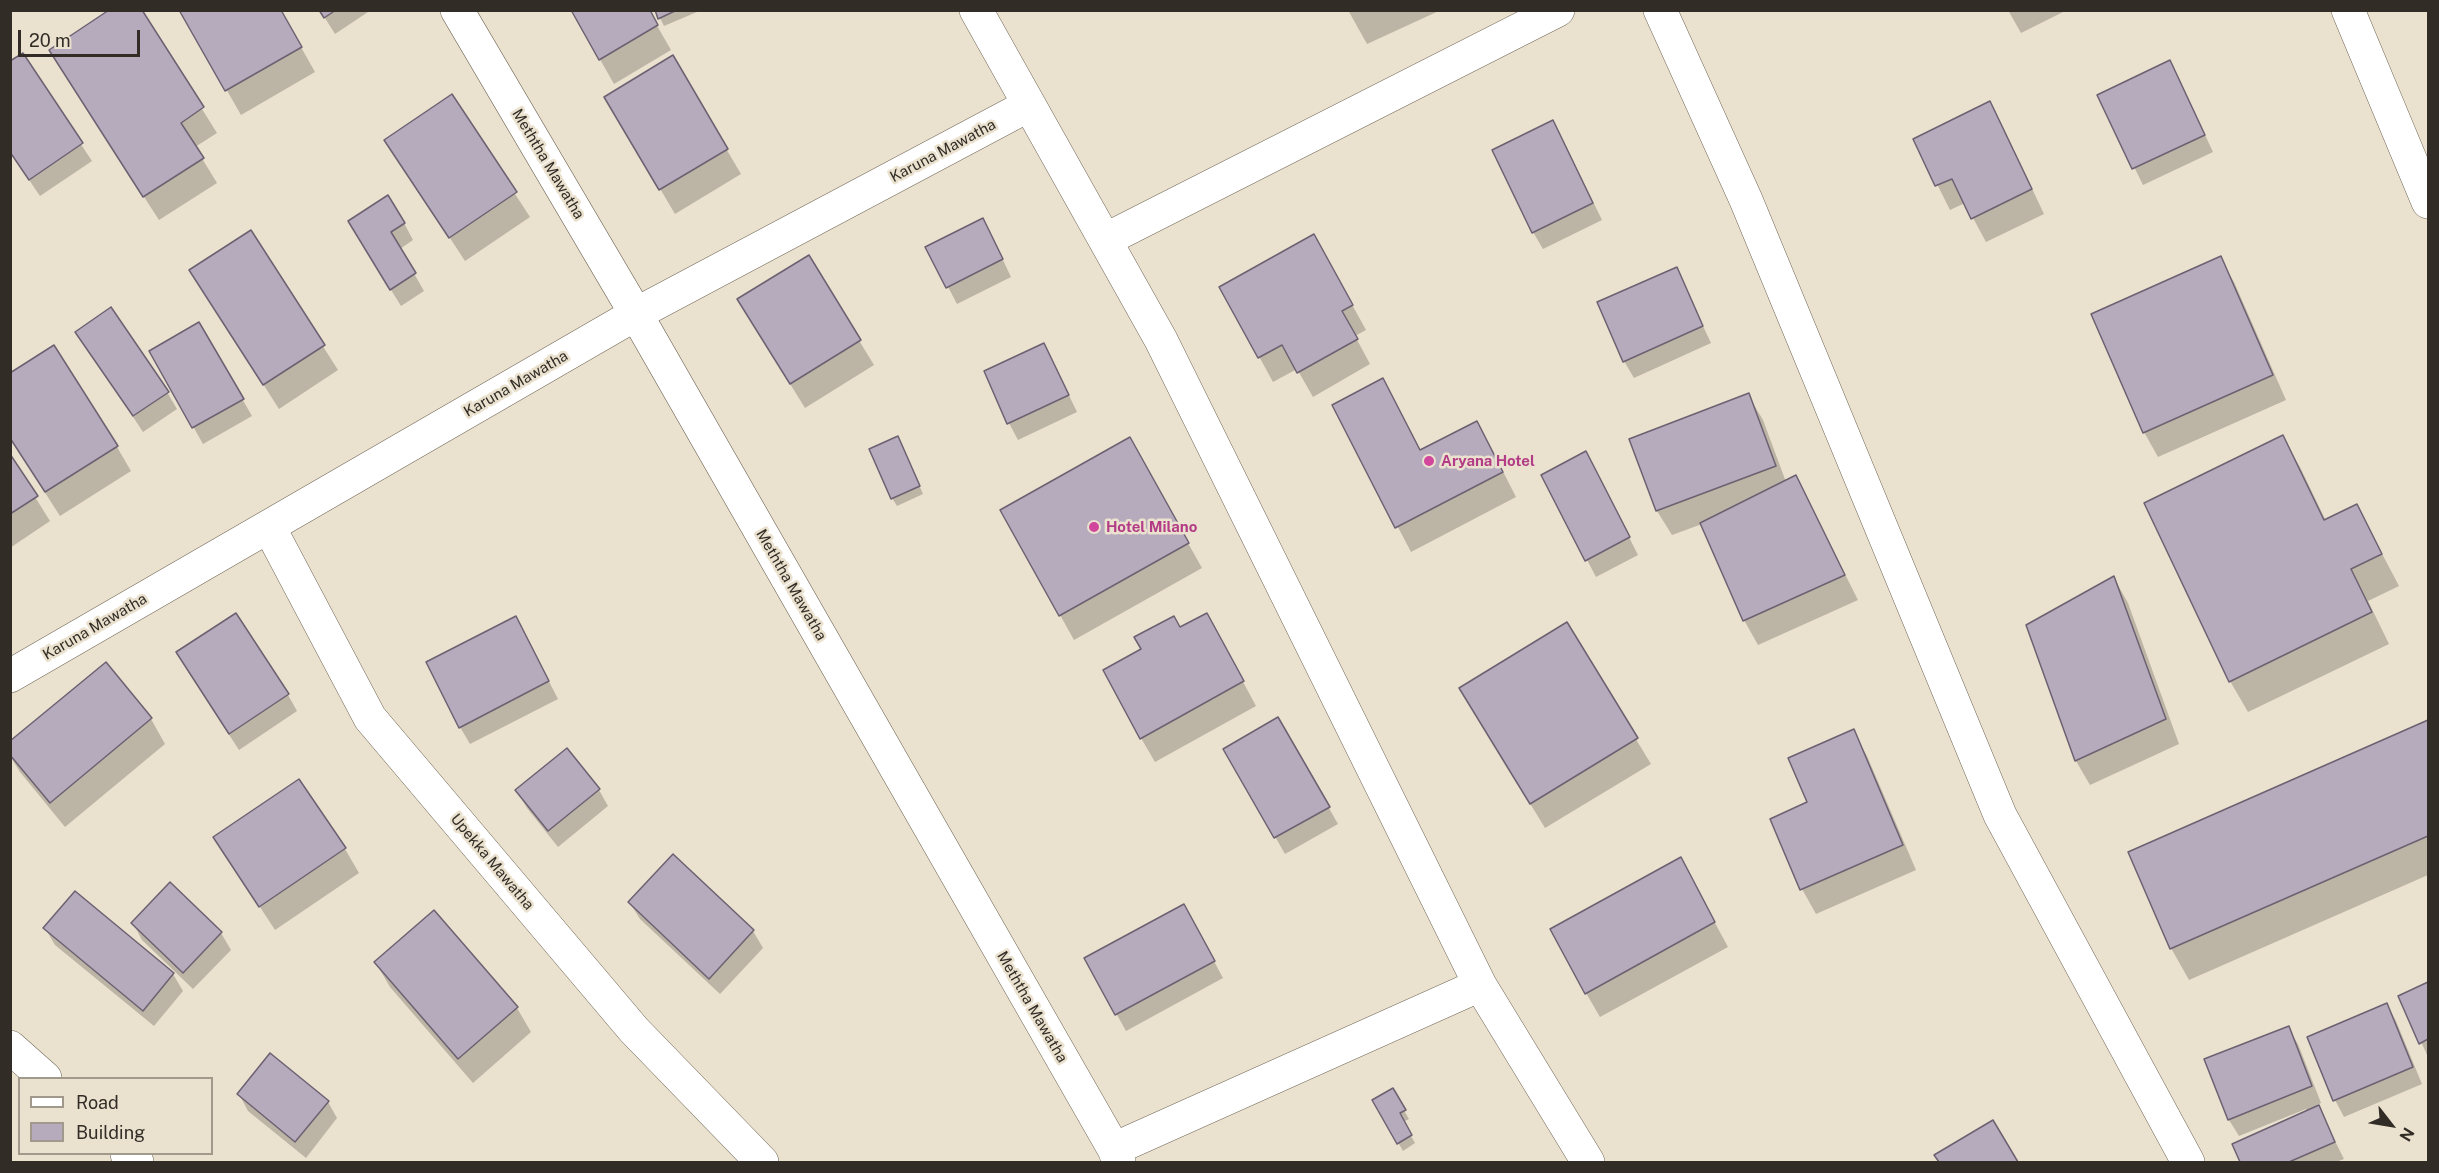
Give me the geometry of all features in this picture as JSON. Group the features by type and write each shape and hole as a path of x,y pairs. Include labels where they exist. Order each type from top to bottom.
{"street":[{"name":"Meththa Mawatha","path":"457,10 636,314 1116,1156"},
{"path":"976,10 1161,340 1480,985 1587,1162"},
{"path":"1105,240 1558,10"},
{"path":"1660,10 1746,200 2000,815 2188,1162"},
{"path":"2348,10 2428,202"},
{"name":"Karuna Mawatha","path":"10,676 636,314 1029,105"},
{"name":"Upekka Mawatha","path":"269,527 370,718 634,1030 762,1162"},
{"path":"1116,1156 1480,985"},
{"path":"10,1047 44,1077"}],"building":[{"path":"109,10 142,10 204,107 181,123 204,158 143,197 49,50"},
{"path":"179,10 281,10 302,47 225,91"},
{"path":"319,10 336,10 324,18"},
{"path":"571,10 650,10 658,25 599,60"},
{"path":"655,10 677,10 658,19"},
{"path":"23,53 83,143 29,180 10,152 10,61"},
{"path":"673,55 728,149 659,190 604,97"},
{"path":"2170,60 2205,135 2132,169 2097,95"},
{"path":"452,94 517,192 449,238 384,140"},
{"path":"1990,101 2032,189 1971,219 1952,179 1935,186 1913,139"},
{"path":"1553,120 1593,203 1532,233 1492,150"},
{"path":"388,195 405,223 391,232 416,273 390,290 348,221"},
{"path":"983,218 1003,259 946,288 925,247"},
{"path":"251,230 325,345 263,385 189,270"},
{"path":"1314,234 1353,305 1342,311 1358,339 1297,373 1282,345 1258,358 1219,287"},
{"path":"809,255 861,340 790,384 737,299"},
{"path":"2221,256 2273,375 2143,433 2091,314"},
{"path":"1677,267 1703,326 1623,362 1597,302"},
{"path":"111,307 169,392 133,416 75,332"},
{"path":"199,322 244,399 192,428 149,351"},
{"path":"1044,343 1069,395 1007,424 984,371"},
{"path":"54,345 118,446 45,492 10,438 10,373"},
{"name":"Aryana Hotel","path":"1383,378 1420,450 1477,421 1503,472 1395,528 1332,405"},
{"path":"1749,393 1776,466 1656,511 1629,439"},
{"path":"2283,435 2324,520 2357,504 2382,554 2351,569 2372,612 2229,682 2144,503"},
{"path":"898,436 920,486 891,499 869,449"},
{"name":"Hotel Milano","path":"1130,437 1189,543 1059,616 1000,510"},
{"path":"1586,451 1630,537 1585,561 1541,475"},
{"path":"10,454 38,496 10,514"},
{"path":"1796,475 1845,575 1743,621 1700,523"},
{"path":"2114,576 2166,719 2075,761 2026,625"},
{"path":"236,613 289,694 229,734 176,652"},
{"path":"1207,613 1244,681 1140,739 1103,670 1141,649 1134,637 1174,616 1180,627"},
{"path":"516,616 549,681 459,728 426,662"},
{"path":"1567,622 1638,738 1530,804 1459,688"},
{"path":"106,662 152,718 50,803 10,755 10,741"},
{"path":"1278,717 1330,807 1274,838 1223,749"},
{"path":"2428,720 2428,836 2170,949 2128,852"},
{"path":"1854,729 1903,845 1800,890 1770,819 1807,802 1788,758"},
{"path":"567,748 600,789 548,831 515,790"},
{"path":"299,779 346,848 259,907 213,837"},
{"path":"673,854 754,930 709,979 628,902"},
{"path":"1681,857 1715,922 1585,994 1550,929"},
{"path":"170,882 222,932 183,973 131,923"},
{"path":"75,891 174,973 143,1011 43,928"},
{"path":"1184,904 1215,961 1115,1015 1084,958"},
{"path":"434,910 518,1007 458,1059 374,962"},
{"path":"2428,982 2428,1039 2419,1044 2398,996"},
{"path":"2387,1003 2413,1067 2333,1101 2307,1037"},
{"path":"2289,1026 2312,1086 2228,1120 2204,1059"},
{"path":"270,1053 329,1101 295,1142 237,1094"},
{"path":"1393,1088 1406,1110 1400,1113 1412,1135 1397,1144 1372,1100"},
{"path":"2319,1105 2335,1142 2289,1162 2240,1162 2232,1144"},
{"path":"1993,1120 2018,1162 1939,1162 1934,1155"}],"place":[{"name":"Aryana Hotel","path":"1429,461"},
{"name":"Hotel Milano","path":"1094,527"}]}
